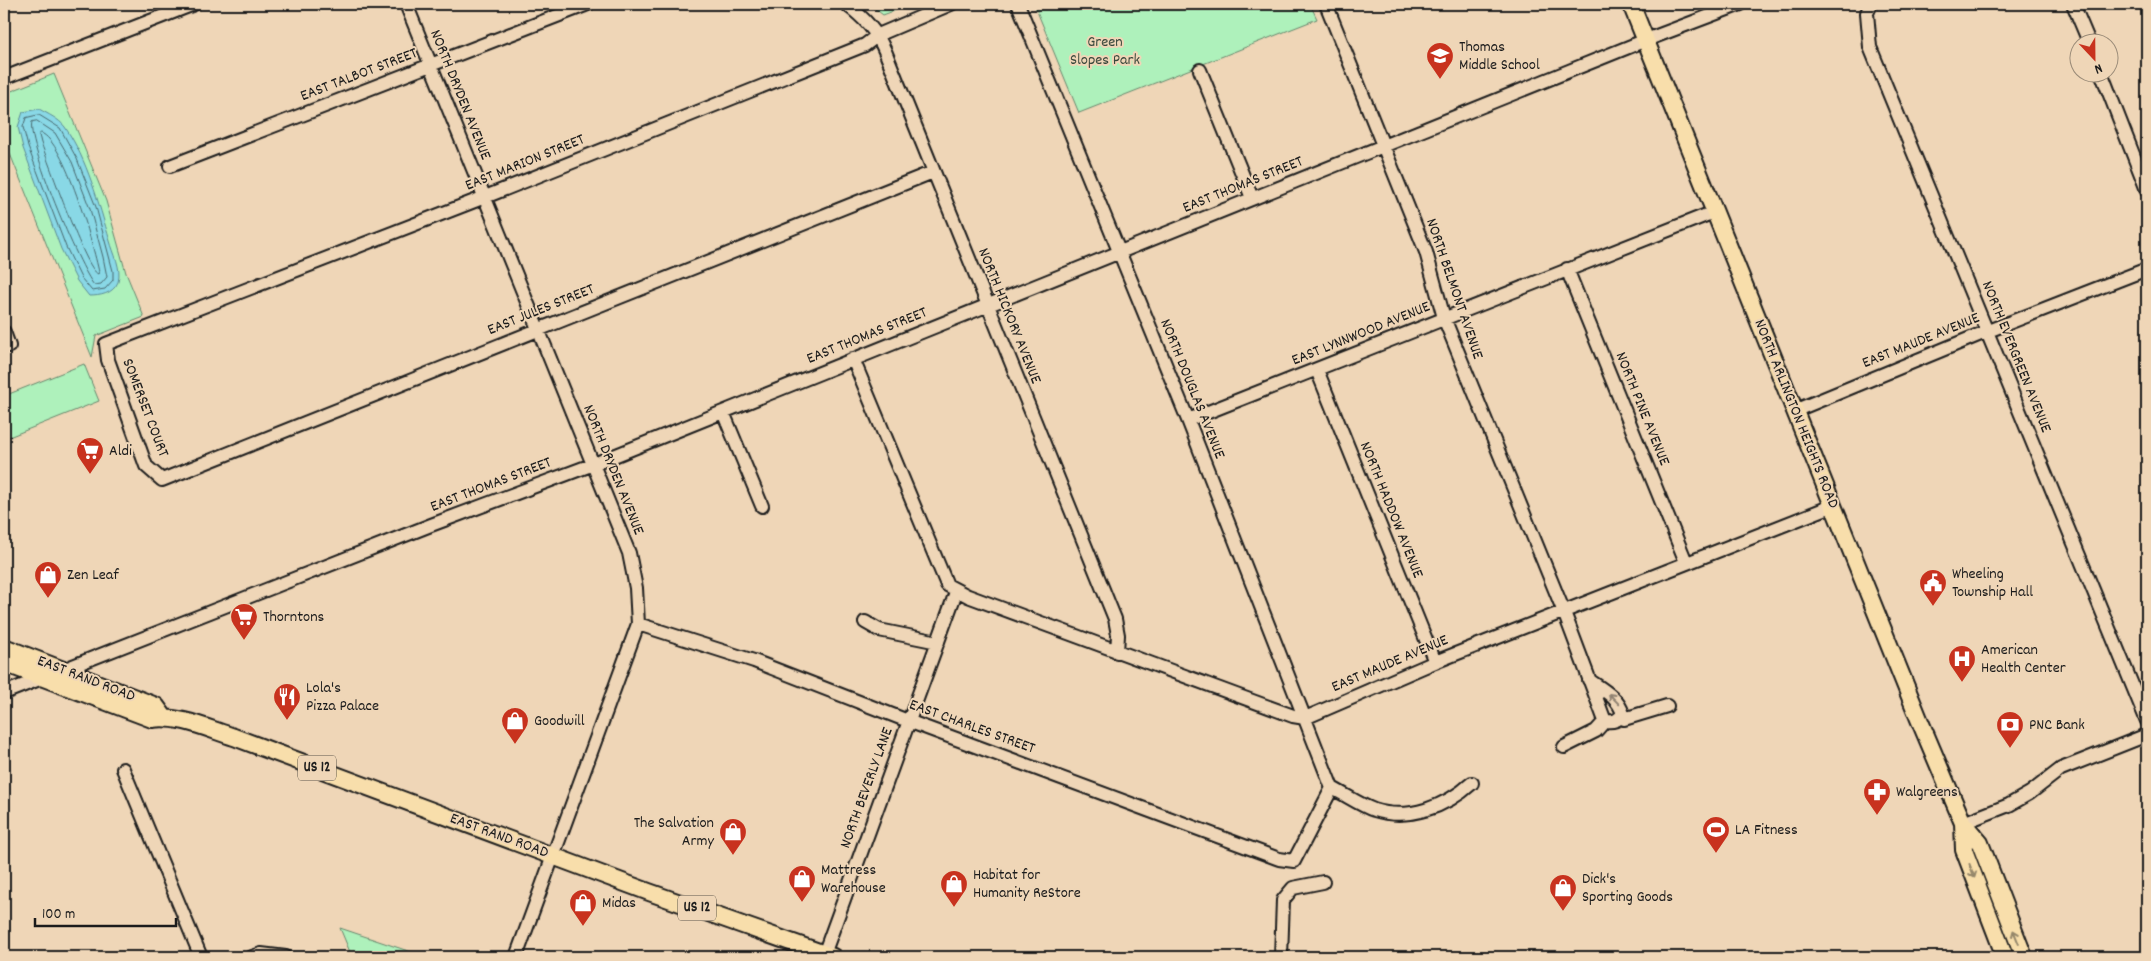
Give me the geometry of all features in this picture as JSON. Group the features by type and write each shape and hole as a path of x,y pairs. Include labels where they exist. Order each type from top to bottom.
{"main road":[{"name":"NORTH ARLINGTON HEIGHTS ROAD","path":"1631,4 1832,506 1963,823 1980,843 2024,957"},
{"name":"EAST RAND ROAD","path":"4,647 156,706 164,717"},
{"name":"EAST RAND ROAD","path":"4,663 152,719 164,717 177,719 234,737 827,956"},
{"name":"NORTH ARLINGTON HEIGHTS ROAD","path":"1963,823 1964,850 2005,957"}],"street":[{"path":"4,78 194,4"},
{"name":"NORTH DRYDEN AVENUE","path":"406,4 537,329 594,464 629,553 636,588 638,624 516,957"},
{"name":"EAST TALBOT STREET","path":"170,166 588,4"},
{"name":"NORTH HICKORY AVENUE","path":"846,4 866,19 878,35 1115,620 1118,635 1117,652"},
{"name":"EAST MARION STREET","path":"106,344 485,197 865,45 878,35 952,4"},
{"name":"NORTH DOUGLAS AVENUE","path":"1018,4 1118,253 1188,420 1332,788"},
{"name":"NORTH BELMONT AVENUE","path":"1326,4 1426,252 1444,318 1564,612 1605,721"},
{"name":"EAST THOMAS STREET","path":"4,693 431,525 594,464 1252,198 1646,40 1741,4"},
{"name":"NORTH EVERGREEN AVENUE","path":"1871,4 1867,14 1870,47 2147,721"},
{"path":"2073,4 2085,32"},
{"path":"1200,70 1252,198"},
{"path":"2105,82 2147,190"},
{"name":"EAST JULES STREET","path":"162,480 933,172"},
{"name":"EAST LYNNWOOD AVENUE","path":"1188,420 1714,212"},
{"name":"NORTH PINE AVENUE","path":"1567,269 1686,562"},
{"name":"EAST MAUDE AVENUE","path":"1794,410 2147,269"},
{"path":"4,332 9,346"},
{"name":"SOMERSET COURT","path":"106,344 108,360 146,466 162,480"},
{"path":"853,359 947,585 956,592 1117,652 1293,716 1306,718"},
{"name":"NORTH HADDOW AVENUE","path":"1317,370 1435,662"},
{"path":"723,412 762,506"},
{"name":"EAST MAUDE AVENUE","path":"1306,718 1435,662 1832,506"},
{"name":"NORTH BEVERLY LANE","path":"827,956 908,721 956,592"},
{"path":"865,622 879,630 938,642"},
{"name":"EAST CHARLES STREET","path":"638,624 754,661 908,721 1279,859 1294,861 1332,788"},
{"path":"1564,747 1596,731 1605,721 1614,722 1623,714 1621,707 1613,697 1589,680"},
{"path":"1620,717 1624,719 1646,714 1668,706"},
{"path":"1963,823 2018,800 2061,769 2147,735"},
{"path":"123,768 201,957"},
{"path":"1332,788 1372,809 1392,814 1411,813 1452,799 1472,783"},
{"path":"1281,957 1283,900 1293,888 1323,882"},
{"path":"252,957 261,954 286,957"}],"green space":[{"path":"869,4 912,4 883,15"},
{"name":"Green Slopes Park","path":"1034,4 1310,4 1317,19 1079,113"},
{"path":"54,74 106,201 126,273 144,317 96,336 92,357 4,139 4,94"},
{"path":"84,364 99,401 4,439 4,396"},
{"path":"340,928 426,957 352,957"}],"water":[{"path":"39,109 63,124 80,154 92,182 119,272 116,286 106,294 89,296 77,281 61,249 23,148 18,127 23,112"}],"place":[{"name":"Thomas Middle School","path":"1440,80"},
{"name":"Aldi","path":"90,475"},
{"name":"Zen Leaf","path":"48,599"},
{"name":"Wheeling Township Hall","path":"1933,607"},
{"name":"Thorntons","path":"244,641"},
{"name":"American Health Center","path":"1962,683"},
{"name":"Lola's Pizza Palace","path":"287,721"},
{"name":"Goodwill","path":"515,745"},
{"name":"PNC Bank","path":"2010,749"},
{"name":"Walgreens","path":"1877,816"},
{"name":"LA Fitness","path":"1716,854"},
{"name":"The Salvation Army","path":"733,856"},
{"name":"Mattress Warehouse","path":"802,903"},
{"name":"Habitat for Humanity ReStore","path":"954,908"},
{"name":"Dick's Sporting Goods","path":"1563,912"},
{"name":"Midas","path":"583,927"}]}
